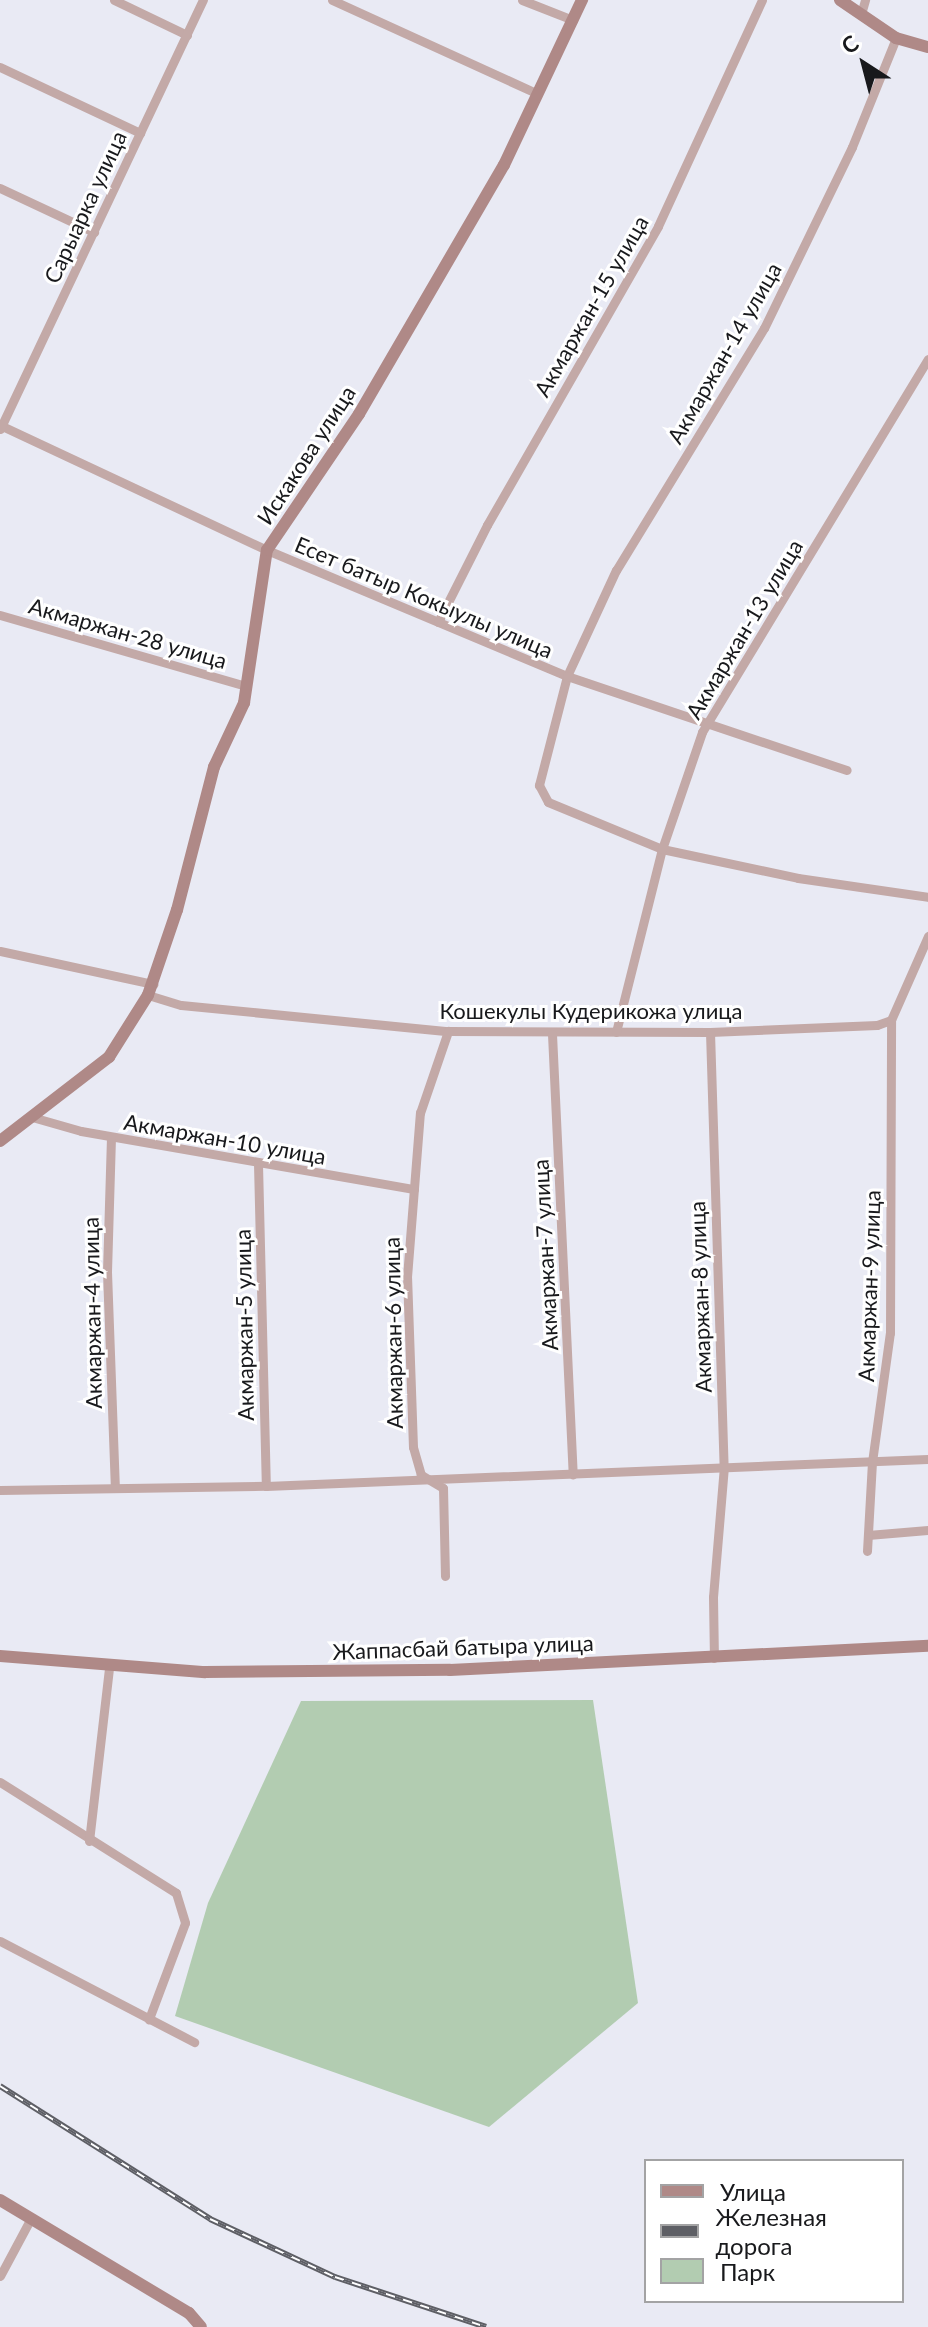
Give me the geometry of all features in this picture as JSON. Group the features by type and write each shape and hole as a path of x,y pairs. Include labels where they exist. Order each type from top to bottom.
{"street":[{"path":"114,0 187,35"},
{"name":"Сарыарка улица","path":"0,427 203,0"},
{"path":"332,0 538,94"},
{"path":"522,0 573,20"},
{"name":"Искакова улица","path":"0,1141 109,1057 150,989 214,767 244,703 267,550 359,414 504,165 582,0"},
{"name":"Акмаржан-15 улица","path":"438,622 487,525 658,226 762,0"},
{"path":"840,0 896,38 928,47"},
{"path":"861,14 865,0"},
{"name":"Акмаржан-14 улица","path":"662,849 574,814 540,795 547,746 567,676 616,570 764,328 852,147 896,38"},
{"path":"0,67 140,133"},
{"path":"0,188 94,232"},
{"name":"Акмаржан-13 улица","path":"616,1032 662,849 708,723 928,359"},
{"name":"Есет батыр Кокыулы улица","path":"0,427 267,550 567,676 847,770"},
{"name":"Акмаржан-28 улица","path":"0,615 246,686"},
{"path":"662,849 798,878 928,897"},
{"path":"891,1020 928,936"},
{"name":"Кошекулы Кудерикожа улица","path":"0,951 150,989 181,1005 448,1031 552,1034 710,1032 877,1025 891,1020"},
{"name":"Акмаржан-9 улица","path":"867,1551 872,1462 890,1333 891,1020"},
{"name":"Акмаржан-6 улица","path":"445,1576 443,1488 436,1480 421,1475 413,1447 407,1277 420,1113 448,1031"},
{"name":"Акмаржан-8 улица","path":"710,1032 724,1466 715,1560 714,1658"},
{"name":"Акмаржан-7 улица","path":"552,1034 573,1474"},
{"name":"Акмаржан-10 улица","path":"32,1117 111,1137 414,1189"},
{"name":"Акмаржан-4 улица","path":"111,1137 107,1272 115,1488"},
{"name":"Акмаржан-5 улица","path":"258,1164 266,1486"},
{"path":"0,1490 266,1486 928,1459"},
{"path":"868,1535 928,1530"},
{"name":"Жаппасбай батыра улица","path":"0,1656 109,1667 205,1672 450,1670 928,1646"},
{"path":"89,1841 109,1667"},
{"path":"0,1782 89,1841 176,1893 184,1908 185,1923 149,2019"},
{"path":"0,1941 194,2042"},
{"path":"0,2200 189,2313 201,2327"},
{"path":"0,2276 31,2218"}],"green space":[{"path":"593,1700 638,2003 489,2127 175,2016 208,1903 301,1701"}],"railway":[{"path":"0,2086 210,2219 335,2277 486,2327"}]}
